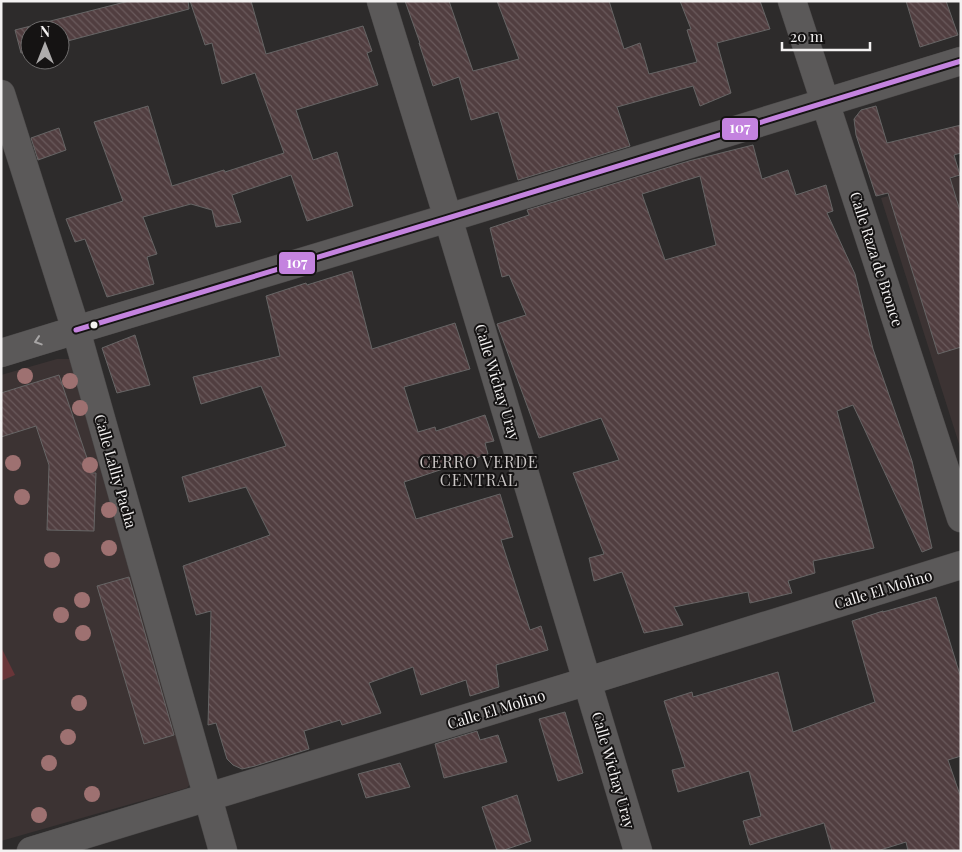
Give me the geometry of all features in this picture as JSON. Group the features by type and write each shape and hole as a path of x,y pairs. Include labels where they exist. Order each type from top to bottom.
{"street":[{"name":"Calle Wichay Uray","path":"381,1 638,851"},
{"name":"Calle Raza de Bronce","path":"792,1 961,518"},
{"path":"1,353 961,61"},
{"name":"Calle Lalliy Pacha","path":"1,94 76,330 223,851"},
{"name":"Calle El Molino","path":"31,851 960,566"}],"shaded area":[{"path":"961,176 961,450 881,198"},
{"path":"57,359 69,359 80,367 197,776 187,788 1,841 1,375"},
{"path":"1,647 15,675 1,681"}],"building":[{"path":"129,1 188,1 189,9 70,40 70,20 54,20"},
{"path":"190,1 251,1 266,54 363,26 372,51 367,53 378,85 296,110 313,160 337,152 353,206 307,221 291,175 232,195 241,222 216,227 212,210 191,204 143,217 157,254 147,257 154,284 107,297 85,239 75,242 66,219 123,201 94,122 148,106 172,186 224,170 225,172 284,153 255,73 222,84 212,43 205,45"},
{"path":"405,1 449,1 473,71 519,59 497,1 609,1 624,49 640,43 649,74 697,62 687,30 691,29 680,1 760,1 770,29 717,43 731,93 700,106 693,86 617,107 630,146 518,180 498,112 471,120 459,77 433,86"},
{"path":"906,1 946,1 958,35 920,47"},
{"path":"20,29 20,49 15,30"},
{"path":"876,106 887,143 961,125 961,153 954,155 960,175 950,178 961,214 961,347 938,354 888,193 876,196 856,135 854,119 861,110"},
{"path":"59,128 66,150 38,160 31,138"},
{"path":"753,145 762,179 788,170 796,195 826,185 833,211 827,213 855,274 873,349 912,461 932,548 922,552 853,405 837,411 874,548 813,561 815,573 788,581 792,593 750,603 748,592 674,607 683,625 644,633 622,572 594,581 589,558 604,554 573,473 619,460 601,418 539,438 497,324 526,315 509,275 502,277 490,228 529,215 527,210 689,161","holes":["700,176 716,245 665,260 642,194"]},
{"path":"352,271 372,349 455,323 470,369 404,387 418,432 435,427 436,431 485,415 494,441 485,443 488,454 404,482 416,519 500,494 513,537 501,540 530,630 541,626 548,650 496,665 499,687 470,696 466,680 421,695 413,667 369,683 381,713 342,725 340,720 304,731 309,749 242,769 233,765 227,759 216,723 208,725 211,611 196,615 183,566 270,535 246,487 189,502 182,477 286,446 261,386 201,404 193,377 280,356 266,296"},
{"path":"135,335 150,385 117,393 102,348"},
{"path":"59,375 92,473 96,473 94,531 47,530 49,465 36,426 1,437 1,393"},
{"path":"129,577 174,735 144,744 97,586"},
{"path":"936,597 961,678 961,756 948,760 961,798 961,851 908,851 906,842 877,851 832,851 824,823 750,845 743,821 761,816 749,771 678,792 672,770 685,767 664,701 692,692 693,697 778,672 793,732 875,702 852,621"},
{"path":"565,712 583,773 558,781 539,719"},
{"path":"477,731 480,740 498,735 507,762 444,778 435,744"},
{"path":"400,763 410,787 366,798 358,774"},
{"path":"517,795 531,841 497,851 482,807"}],"transit line":[{"name":"107","path":"76,330 961,61"}],"district":[{"name":"CERRO VERDE CENTRAL","path":"479,470"}]}
